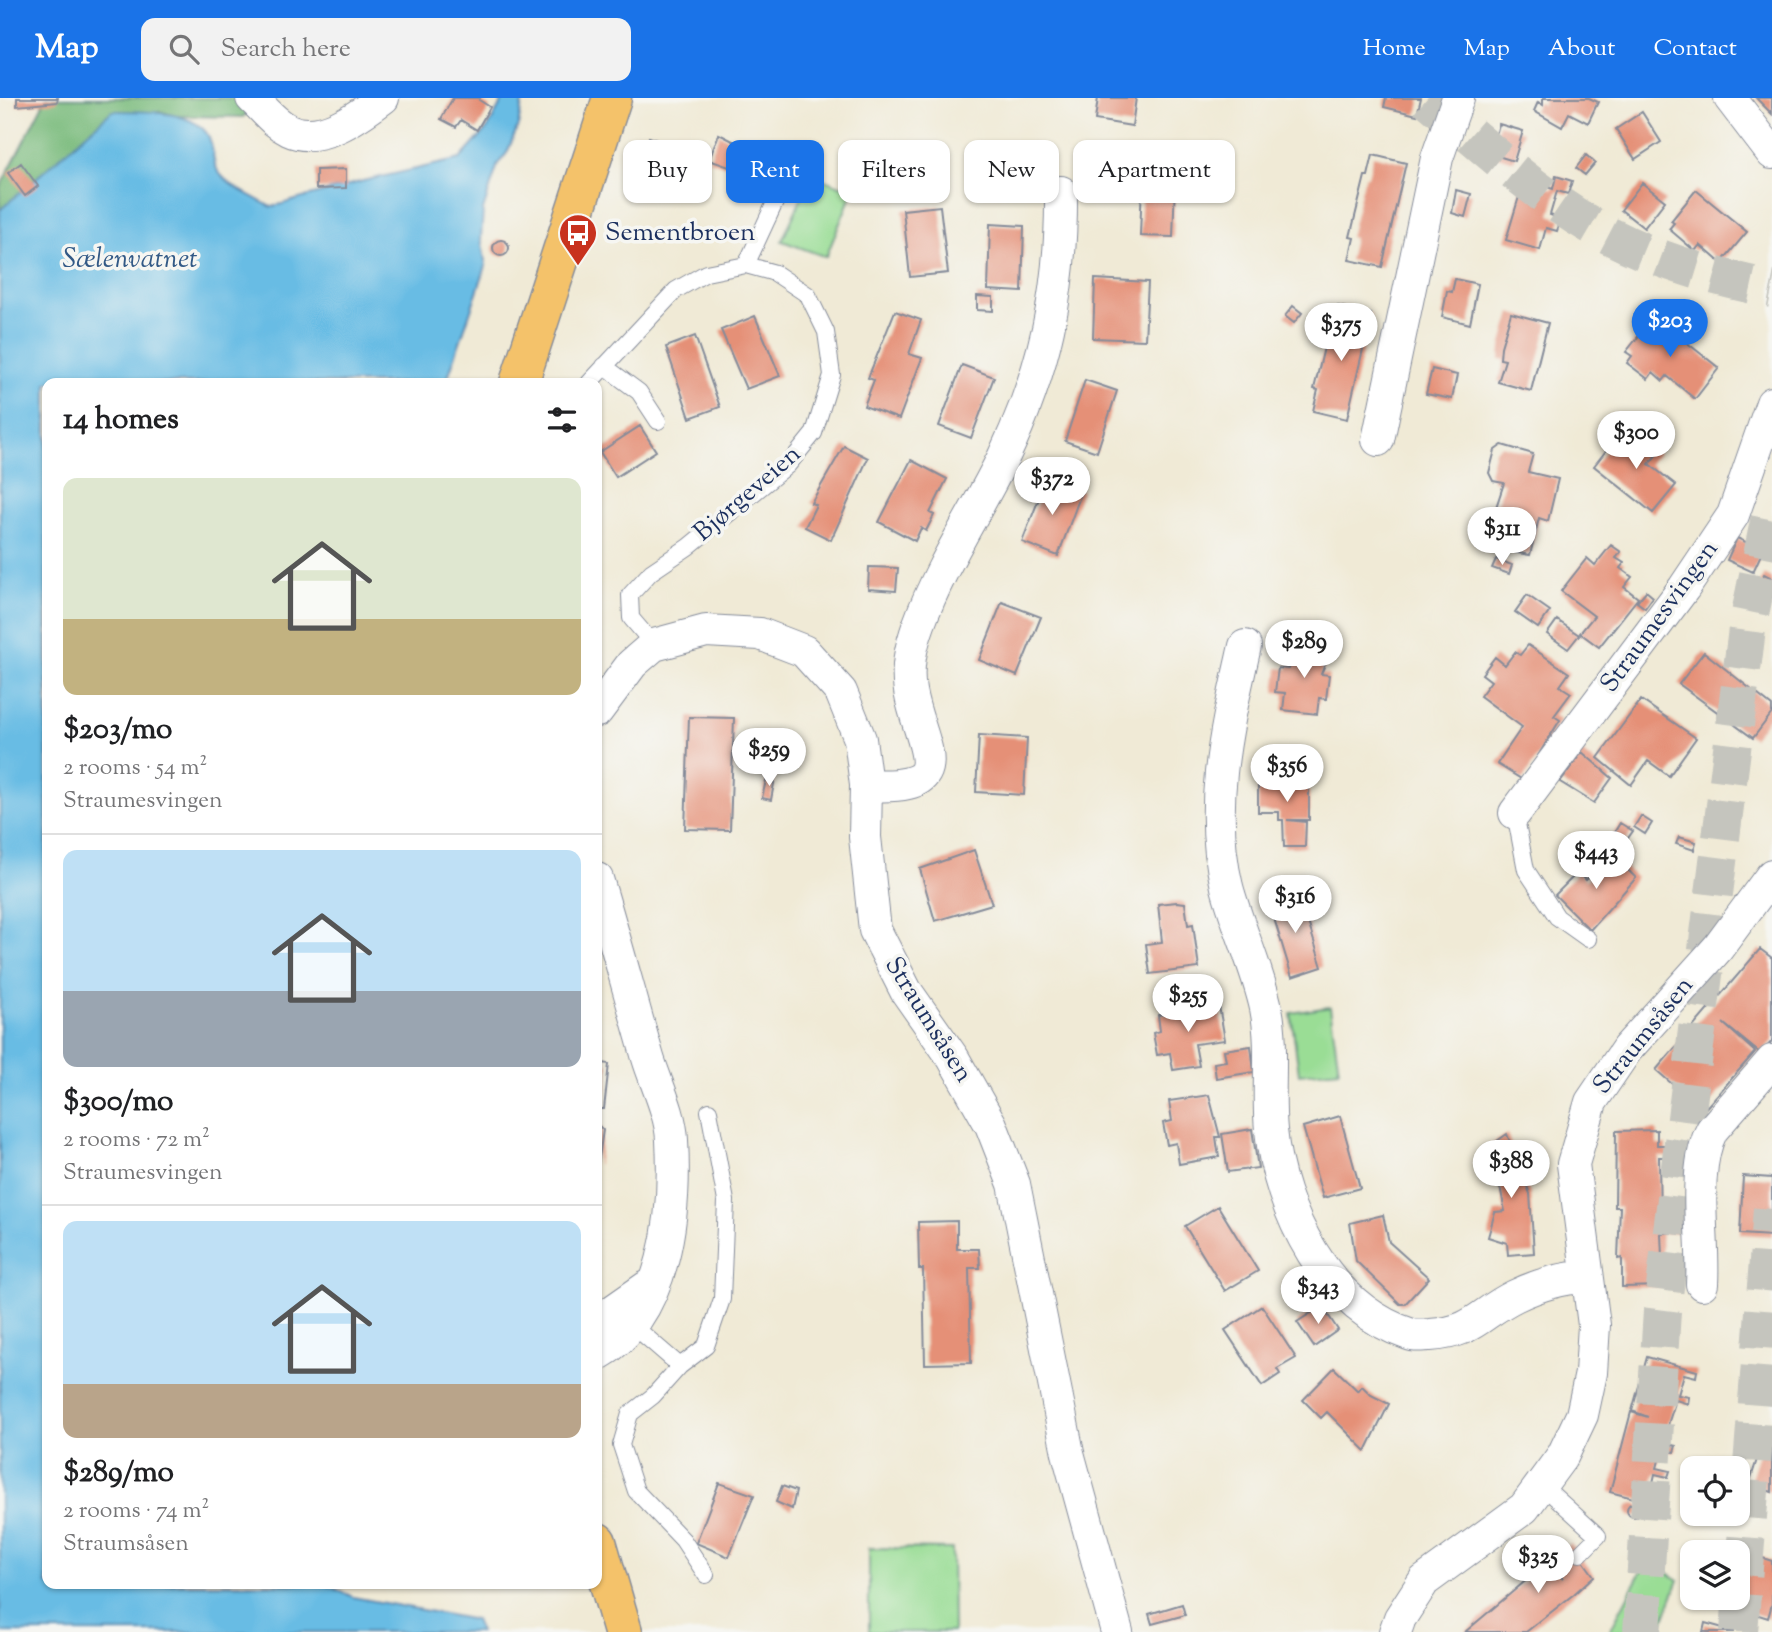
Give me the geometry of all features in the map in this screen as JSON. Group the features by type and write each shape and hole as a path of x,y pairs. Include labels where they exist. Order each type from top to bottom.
{"main road":[{"path":"521,378 612,98"},
{"path":"602,1559 623,1632"},
{"path":"586,1589 603,1632"}],"street":[{"path":"252,98 278,124 292,132 312,133 333,128 359,116 383,98"},
{"path":"1378,440 1437,159 1458,98"},
{"path":"1730,98 1772,153"},
{"path":"866,785 897,787 915,783 927,768 929,751 911,693 908,669 912,642 923,612 1003,458 1036,380 1055,301 1062,250 1061,192"},
{"name":"Straumesvingen","path":"1515,813 1684,588 1732,515 1772,403"},
{"name":"Straumsåsen","path":"602,704 632,664 654,645 706,631 760,634 804,651 841,692 860,739 866,785 865,837 875,930 905,991 953,1058 991,1125 1014,1184 1068,1453 1117,1632"},
{"path":"1245,646 1223,744 1217,814 1227,884 1266,1008 1271,1129 1280,1186 1304,1238 1340,1287 1375,1320 1412,1336 1453,1333 1478,1322 1512,1297 1560,1278 1586,1277"},
{"name":"Straumsåsen","path":"1395,1632 1400,1618 1424,1581 1524,1508 1543,1486 1563,1455 1582,1415 1591,1373 1594,1325 1573,1164 1591,1102 1627,1049 1767,893"},
{"path":"602,896 672,1138 669,1239 656,1280 615,1319 617,1344 602,1352"},
{"path":"1702,1284 1704,1253 1701,1174 1705,1142 1712,1130 1772,1061"}],"lane":[{"path":"746,265 775,203"},
{"name":"Bjørgeveien","path":"593,378 676,290 706,272 746,265 775,273 808,295 826,332 832,375 814,433 788,466 688,547 651,572 630,595 631,618 654,645"},
{"path":"604,366 639,392 650,404 658,421"},
{"path":"1515,813 1526,870 1557,917 1588,939"},
{"path":"706,1575 683,1540 636,1491 621,1445 630,1414 653,1396 680,1366 706,1346 722,1299 726,1201 709,1111"},
{"path":"615,1319 680,1366"},
{"path":"1543,1486 1598,1536 1580,1554"}],"green space":[{"path":"46,98 264,98 243,117 174,116 160,111 0,210 0,187"},
{"path":"824,180 838,185 838,203 848,203 826,257 782,241 799,203 824,203"},
{"path":"1330,1007 1339,1070 1299,1074 1291,1013"},
{"path":"869,1548 952,1549 953,1632 869,1632"},
{"path":"1647,1560 1679,1580 1659,1632 1609,1632"}],"water":[{"name":"Sælenvatnet","path":"504,98 523,98 518,126 507,153 498,164 483,210 481,238 486,266 448,378 42,378 42,1589 336,1589 353,1597 475,1620 480,1632 0,1632 0,210 112,111 167,114 194,122 204,130 210,140 214,163 221,175 238,189 271,207 363,181 460,159 487,129"}],"building":[{"path":"17,98 58,98 57,102 17,106"},
{"path":"453,98 480,98 479,100 490,107 477,130 461,120 456,127 441,119"},
{"path":"1098,98 1136,98 1132,126 1095,120"},
{"path":"1386,98 1421,98 1417,115 1384,107"},
{"path":"1543,98 1589,98 1598,102 1588,123 1569,113 1562,127 1534,111 1538,102 1543,105"},
{"path":"1756,98 1772,98 1772,114"},
{"path":"1642,112 1661,142 1635,159 1616,129"},
{"path":"1499,124 1523,131 1514,161 1491,154"},
{"path":"719,134 731,140 726,140 726,166 712,161 712,152"},
{"path":"1373,155 1406,163 1382,267 1349,260 1354,238 1350,237"},
{"path":"1586,155 1595,163 1585,175 1576,168"},
{"path":"21,163 38,186 25,196 8,173"},
{"path":"346,169 346,188 316,189 316,170"},
{"path":"1556,176 1572,181 1568,194 1557,191 1550,215 1561,219 1557,231 1546,228 1540,250 1506,240 1524,180 1553,189"},
{"path":"1642,183 1665,201 1644,228 1621,210"},
{"path":"1456,190 1471,194 1465,217 1452,213"},
{"path":"1696,190 1747,232 1721,263 1700,245 1695,251 1669,229 1674,223 1671,221"},
{"path":"1141,203 1174,203 1173,237 1140,236"},
{"path":"940,206 948,273 910,277 903,210"},
{"path":"990,224 1024,226 1022,292 988,290"},
{"path":"501,240 509,248 501,256 493,248"},
{"path":"1095,279 1148,282 1145,340 1093,338"},
{"path":"1455,279 1478,284 1470,324 1442,317 1447,291 1452,292"},
{"path":"977,296 993,297 993,311 977,310"},
{"path":"1293,306 1302,313 1294,323 1285,316"},
{"path":"1338,306 1371,314 1347,419 1313,411 1318,390 1314,389 1329,327 1333,328"},
{"path":"895,311 921,320 909,354 922,358 899,419 864,406 874,380 868,378"},
{"path":"1511,313 1548,323 1531,391 1498,382 1505,360 1500,359 1501,347"},
{"path":"755,316 780,376 746,389 721,330"},
{"path":"1654,317 1719,368 1695,399 1667,376 1663,381 1653,372 1648,379 1627,363 1632,356 1626,352"},
{"path":"695,336 720,407 690,418 666,347"},
{"path":"962,365 994,377 971,438 939,426"},
{"path":"1432,369 1457,375 1452,399 1426,394"},
{"path":"1085,380 1117,391 1097,452 1065,441"},
{"path":"640,426 656,451 616,477 602,451"},
{"path":"1632,432 1658,453 1649,464 1676,485 1653,513 1594,466 1616,438 1623,443"},
{"path":"1502,445 1533,454 1528,472 1558,479 1548,521 1539,518 1530,555 1483,547 1504,483 1493,481 1489,473 1495,450"},
{"path":"844,446 868,458 831,540 805,527 816,505 811,503"},
{"path":"911,460 947,479 930,513 934,515 926,531 921,528 915,541 879,522"},
{"path":"1047,478 1082,491 1058,556 1022,542"},
{"path":"1737,538 1763,550 1753,572 1727,560"},
{"path":"1611,545 1621,552 1616,558 1624,563 1620,568 1632,577 1624,587 1638,598 1599,647 1580,633 1594,616 1561,591 1587,558 1595,565"},
{"path":"1496,559 1512,565 1509,574 1492,568"},
{"path":"869,567 898,568 896,591 868,589"},
{"path":"1764,574 1772,578 1772,597 1757,590"},
{"path":"1646,591 1653,597 1645,608 1637,602"},
{"path":"1527,595 1550,611 1538,628 1515,612"},
{"path":"1002,602 1041,617 1017,676 979,660"},
{"path":"1557,620 1579,635 1568,649 1547,634"},
{"path":"1299,640 1329,655 1321,674 1329,675 1326,699 1319,698 1317,714 1283,710 1285,693 1275,692 1278,668 1288,669"},
{"path":"1528,645 1569,673 1560,686 1571,693 1554,716 1560,720 1523,780 1497,764 1522,727 1480,696 1491,681 1482,674 1495,657 1505,665 1515,652 1520,655"},
{"path":"1704,652 1772,706 1772,713 1753,738 1679,684"},
{"path":"1641,700 1696,738 1669,776 1648,761 1631,785 1598,758"},
{"path":"689,717 734,718 730,830 685,829"},
{"path":"979,735 1027,738 1024,795 976,792"},
{"path":"1582,752 1612,778 1594,803 1560,782"},
{"path":"1258,774 1309,774 1309,820 1287,820 1306,822 1305,847 1284,847 1283,820 1279,820 1279,812 1258,812"},
{"path":"767,776 775,778 771,800 762,798"},
{"path":"1641,816 1652,823 1645,834 1634,827"},
{"path":"1620,823 1633,831 1626,841 1614,833"},
{"path":"1679,837 1696,842 1694,850 1676,844"},
{"path":"974,850 992,904 935,921 920,869"},
{"path":"1612,854 1636,878 1590,930 1555,895 1578,872 1586,880"},
{"path":"1299,893 1322,967 1292,977 1269,902"},
{"path":"1185,903 1188,925 1193,924 1199,968 1150,974 1146,944 1162,942 1158,904"},
{"path":"1760,949 1772,958 1772,1041 1761,1054 1723,1023 1755,1052 1703,1111 1656,1070"},
{"path":"1189,1006 1190,1010 1219,1006 1225,1040 1195,1044 1199,1066 1173,1070 1170,1053 1157,1055 1153,1033 1160,1031 1158,1015 1177,1012 1176,1008"},
{"path":"1251,1046 1254,1072 1216,1078 1214,1063 1226,1061 1224,1050"},
{"path":"602,1063 609,1064 602,1109"},
{"path":"1209,1095 1220,1137 1216,1137 1219,1157 1179,1164 1176,1143 1167,1145 1163,1123 1172,1121 1169,1101"},
{"path":"1340,1116 1360,1188 1323,1198 1303,1127"},
{"path":"1252,1129 1258,1168 1228,1172 1222,1134"},
{"path":"1657,1130 1657,1145 1666,1145 1666,1152 1679,1151 1679,1157 1659,1157 1660,1221 1669,1221 1669,1228 1682,1227 1682,1232 1661,1233 1662,1257 1672,1257 1672,1271 1663,1272 1664,1286 1622,1287 1622,1258 1618,1259 1620,1207 1615,1207 1616,1131"},
{"path":"1507,1134 1530,1194 1534,1253 1508,1255 1507,1243 1488,1237 1495,1212 1505,1211 1501,1191 1484,1150"},
{"path":"1743,1176 1772,1178 1772,1236 1740,1234"},
{"path":"1218,1206 1258,1271 1225,1291 1185,1226"},
{"path":"1383,1215 1389,1242 1429,1278 1405,1304 1400,1304 1356,1261 1350,1223"},
{"path":"957,1221 957,1249 979,1249 980,1268 969,1268 971,1363 925,1364 923,1269 919,1269 918,1222"},
{"path":"1262,1306 1296,1358 1277,1369 1280,1374 1262,1386 1225,1330"},
{"path":"1322,1306 1338,1330 1314,1347 1297,1322"},
{"path":"1647,1357 1697,1371 1696,1377 1684,1374 1678,1395 1689,1397 1688,1404 1676,1400 1669,1421 1664,1443 1676,1446 1674,1452 1662,1449 1657,1468 1670,1471 1668,1477 1655,1474 1650,1496 1662,1499 1660,1505 1610,1492 1631,1412 1648,1417 1632,1411"},
{"path":"1334,1368 1358,1391 1362,1386 1371,1395 1389,1404 1366,1451 1327,1412 1321,1418 1303,1400"},
{"path":"1766,1432 1772,1434 1772,1492 1750,1484"},
{"path":"719,1483 754,1495 729,1557 696,1543"},
{"path":"782,1486 796,1491 792,1509 776,1502"},
{"path":"1631,1503 1637,1503 1641,1510 1637,1517 1631,1517 1627,1513 1627,1507"},
{"path":"1571,1544 1594,1576 1574,1594 1526,1632 1465,1632 1548,1562 1563,1579 1549,1560"},
{"path":"1750,1554 1772,1561 1772,1604 1768,1618 1743,1610 1750,1610"},
{"path":"1182,1604 1185,1615 1152,1624 1149,1614"},
{"path":"1705,1623 1734,1631 1734,1632 1703,1632"}],"tunnel":[{"path":"1427,98 1538,190 1610,236 1649,254 1690,268 1772,289"},
{"path":"1642,1632 1662,1311 1747,629 1772,507"},
{"path":"1739,1632 1772,1209"}],"place":[{"name":"Sementbroen","path":"578,267"}]}
